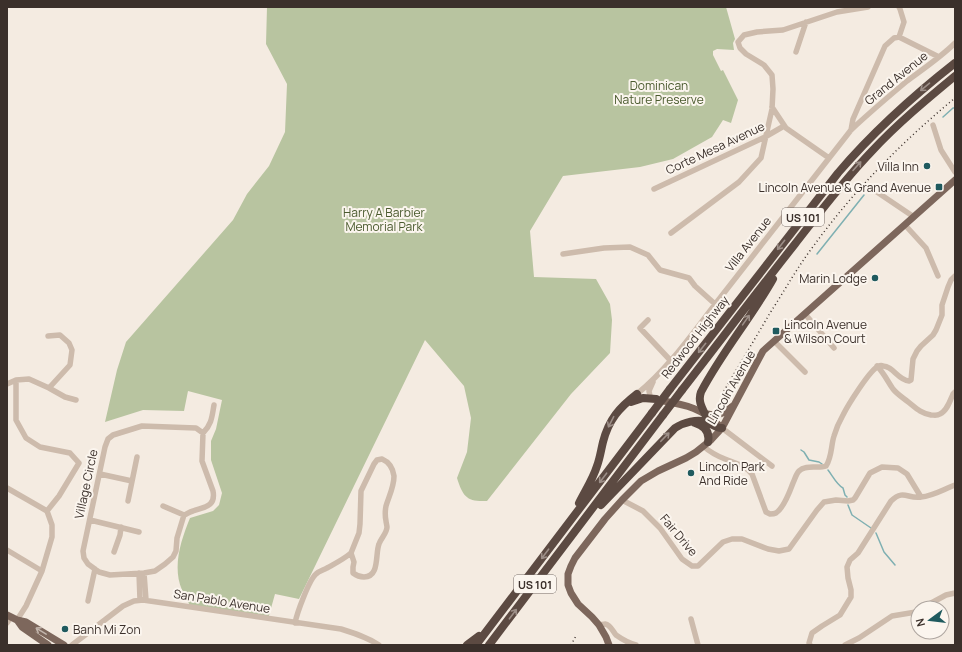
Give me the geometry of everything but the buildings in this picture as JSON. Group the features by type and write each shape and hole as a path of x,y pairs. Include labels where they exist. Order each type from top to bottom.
{"highway":[{"name":"Redwood Highway","path":"476,645 670,389 842,167 893,115 923,88 955,63"},
{"name":"Redwood Highway","path":"489,645 682,390 832,196 872,150 911,113 955,76"},
{"path":"706,414 699,401 701,392 732,341 762,297 789,251"},
{"path":"569,523 597,468 604,438 614,416 637,394"},
{"path":"624,405 643,398 656,399"},
{"path":"691,422 700,424 705,428 709,436 706,444"},
{"path":"581,523 616,490 670,432 681,424 704,422 717,428 722,428"},
{"path":"468,645 490,627"}],"main road":[{"name":"Lincoln Avenue","path":"609,645 599,625 578,604 571,593 568,583 569,571 575,558 605,519 641,481 686,458 706,444 722,428 763,351 955,180"},
{"path":"656,399 688,405 706,414 722,428"},
{"path":"706,414 719,415 736,404"},
{"path":"10,618 48,645"},
{"path":"10,618 26,622 64,645"}],"street":[{"path":"671,233 739,182 761,158 772,107 772,75 764,65 746,54 740,48 738,42 744,35 757,32 783,30 837,12 868,7"},
{"path":"899,7 904,22 899,37 939,57"},
{"path":"796,52 806,22"},
{"name":"Villa Avenue","path":"637,394 671,361 851,130 853,119 885,46 894,38 899,37"},
{"name":"Grand Avenue","path":"851,130 872,110 939,57 955,42"},
{"path":"772,107 786,128 829,158"},
{"path":"933,125 941,150 955,172"},
{"name":"Corte Mesa Avenue","path":"654,189 765,137 784,126"},
{"path":"874,190 914,217"},
{"path":"905,225 926,248 938,276"},
{"path":"563,254 604,248 630,247 648,255 660,270 689,278 695,286 715,304"},
{"path":"706,444 714,455 735,462 749,470 752,474 766,512 770,514 776,513 787,498 800,470 804,468 820,468 826,466 834,437 843,414 860,388 878,366 884,365 905,381 911,380 913,359 917,351 936,330 942,315 942,305 948,287 951,280 955,276"},
{"path":"805,314 834,348"},
{"path":"648,320 640,328 671,361"},
{"path":"48,336 60,335 70,344 72,350 70,365 49,388"},
{"path":"774,341 805,372"},
{"path":"878,366 894,390 913,405 918,411 925,414 940,415 946,409 955,392"},
{"name":"Villa Avenue","path":"655,378 648,392 650,396 656,399"},
{"path":"7,384 16,380 29,379 65,397 76,400"},
{"path":"16,380 16,420 26,438 40,447 70,453 79,463 60,496 47,511"},
{"path":"88,601 95,569 99,572 110,575 155,572 173,558 184,515 207,507 213,500 213,490 202,461 203,433 211,423 214,405"},
{"name":"Village Circle","path":"95,569 88,564 84,558 83,551 108,439 113,435 142,426 196,428 203,433"},
{"path":"722,428 772,466"},
{"path":"128,501 137,457"},
{"path":"295,623 306,591 316,574 351,553 359,533 361,491 374,464 377,460 382,459 389,463 394,475 392,491 385,513 387,527 377,550 375,571 366,578 358,577 353,573 354,562 351,553"},
{"name":"Fair Drive","path":"622,500 643,511 660,528 682,559 692,566 698,566 723,542 732,539 742,539 768,549 779,551 789,549 824,502 853,500 870,473 882,467 898,468 907,474 921,497"},
{"path":"100,474 132,481"},
{"path":"810,645 809,643 812,633 840,615 851,597 852,590 848,578 847,567 850,560 858,553 896,496 905,495 921,497 955,486"},
{"path":"7,488 47,511 52,525 52,537 42,571 26,606 10,618"},
{"path":"163,506 184,515"},
{"path":"90,520 139,532"},
{"path":"114,552 121,527"},
{"path":"7,550 42,571"},
{"path":"72,645 121,608 131,602 143,600 141,573"},
{"path":"938,600 955,593"},
{"name":"San Pablo Avenue","path":"143,600 348,631 367,638 376,644"},
{"path":"845,645 859,638 892,616 910,613"},
{"path":"691,619 698,645"},
{"path":"599,625 607,625 614,634 636,645"}],"green space":[{"name":"Harry A Barbier Memorial Park","path":"267,7 726,7 735,39 733,43 734,50 717,49 713,51 713,55 721,71 723,70 738,100 731,123 723,120 712,137 673,159 640,167 563,176 530,231 534,277 596,279 610,304 612,320 610,353 571,394 487,501 470,499 461,490 457,478 467,452 471,418 464,386 425,340 299,599 275,594 268,619 191,607 179,581 179,554 190,518 213,511 219,505 222,493 211,460 211,441 216,429 222,400 188,391 184,411 143,410 105,422 117,370 126,342 233,220 247,194 269,166 285,132 287,84 266,44"}],"waterway":[{"path":"943,117 955,108"},
{"path":"817,254 864,195"},
{"path":"801,450 809,460 822,464"},
{"path":"828,470 843,488 847,497"},
{"path":"848,505 852,515 871,528"},
{"path":"876,533 884,552 895,565"}],"railway":[{"path":"724,391 797,269 830,224 880,166 955,98"},
{"path":"571,645 576,636"}],"place":[{"name":"Villa Inn","path":"927,166"},
{"name":"Lincoln Avenue & Grand Avenue","path":"939,187"},
{"name":"Marin Lodge","path":"875,278"},
{"name":"Lincoln Avenue & Wilson Court","path":"776,331"},
{"name":"Lincoln Park And Ride","path":"691,473"},
{"name":"Banh Mi Zon","path":"65,629"}],"park label":[{"name":"Dominican Nature Preserve","path":"659,92"}]}
